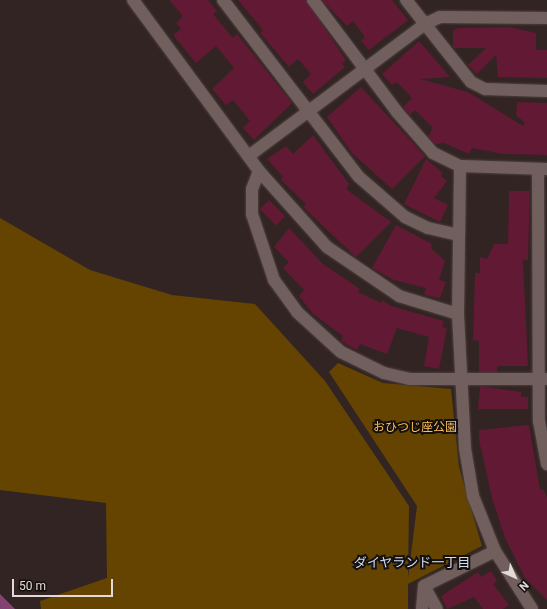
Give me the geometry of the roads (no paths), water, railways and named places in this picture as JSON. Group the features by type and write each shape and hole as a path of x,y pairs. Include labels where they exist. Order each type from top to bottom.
{"street":[{"path":"133,0 250,155 259,171 327,247 373,282 399,296 458,314"},
{"path":"223,0 359,177 386,203 428,228 459,235"},
{"path":"313,0 363,69 433,153 460,166 542,169 543,379 539,421 547,464"},
{"path":"406,0 471,82 485,89 547,91"},
{"path":"250,155 363,69 425,24 440,17 547,18"},
{"path":"460,166 458,314 465,448 473,496 495,551 532,609"},
{"path":"259,171 252,189 252,214 274,280 297,312 341,352 384,373 410,379 462,381 543,379"},
{"path":"424,586 495,551"},
{"path":"422,609 424,586"},
{"path":"424,586 437,609"}],"district":[{"name":"ダイヤランド一丁目","path":"412,563"}],"park label":[{"name":"おひつじ座公園","path":"415,428"}]}
